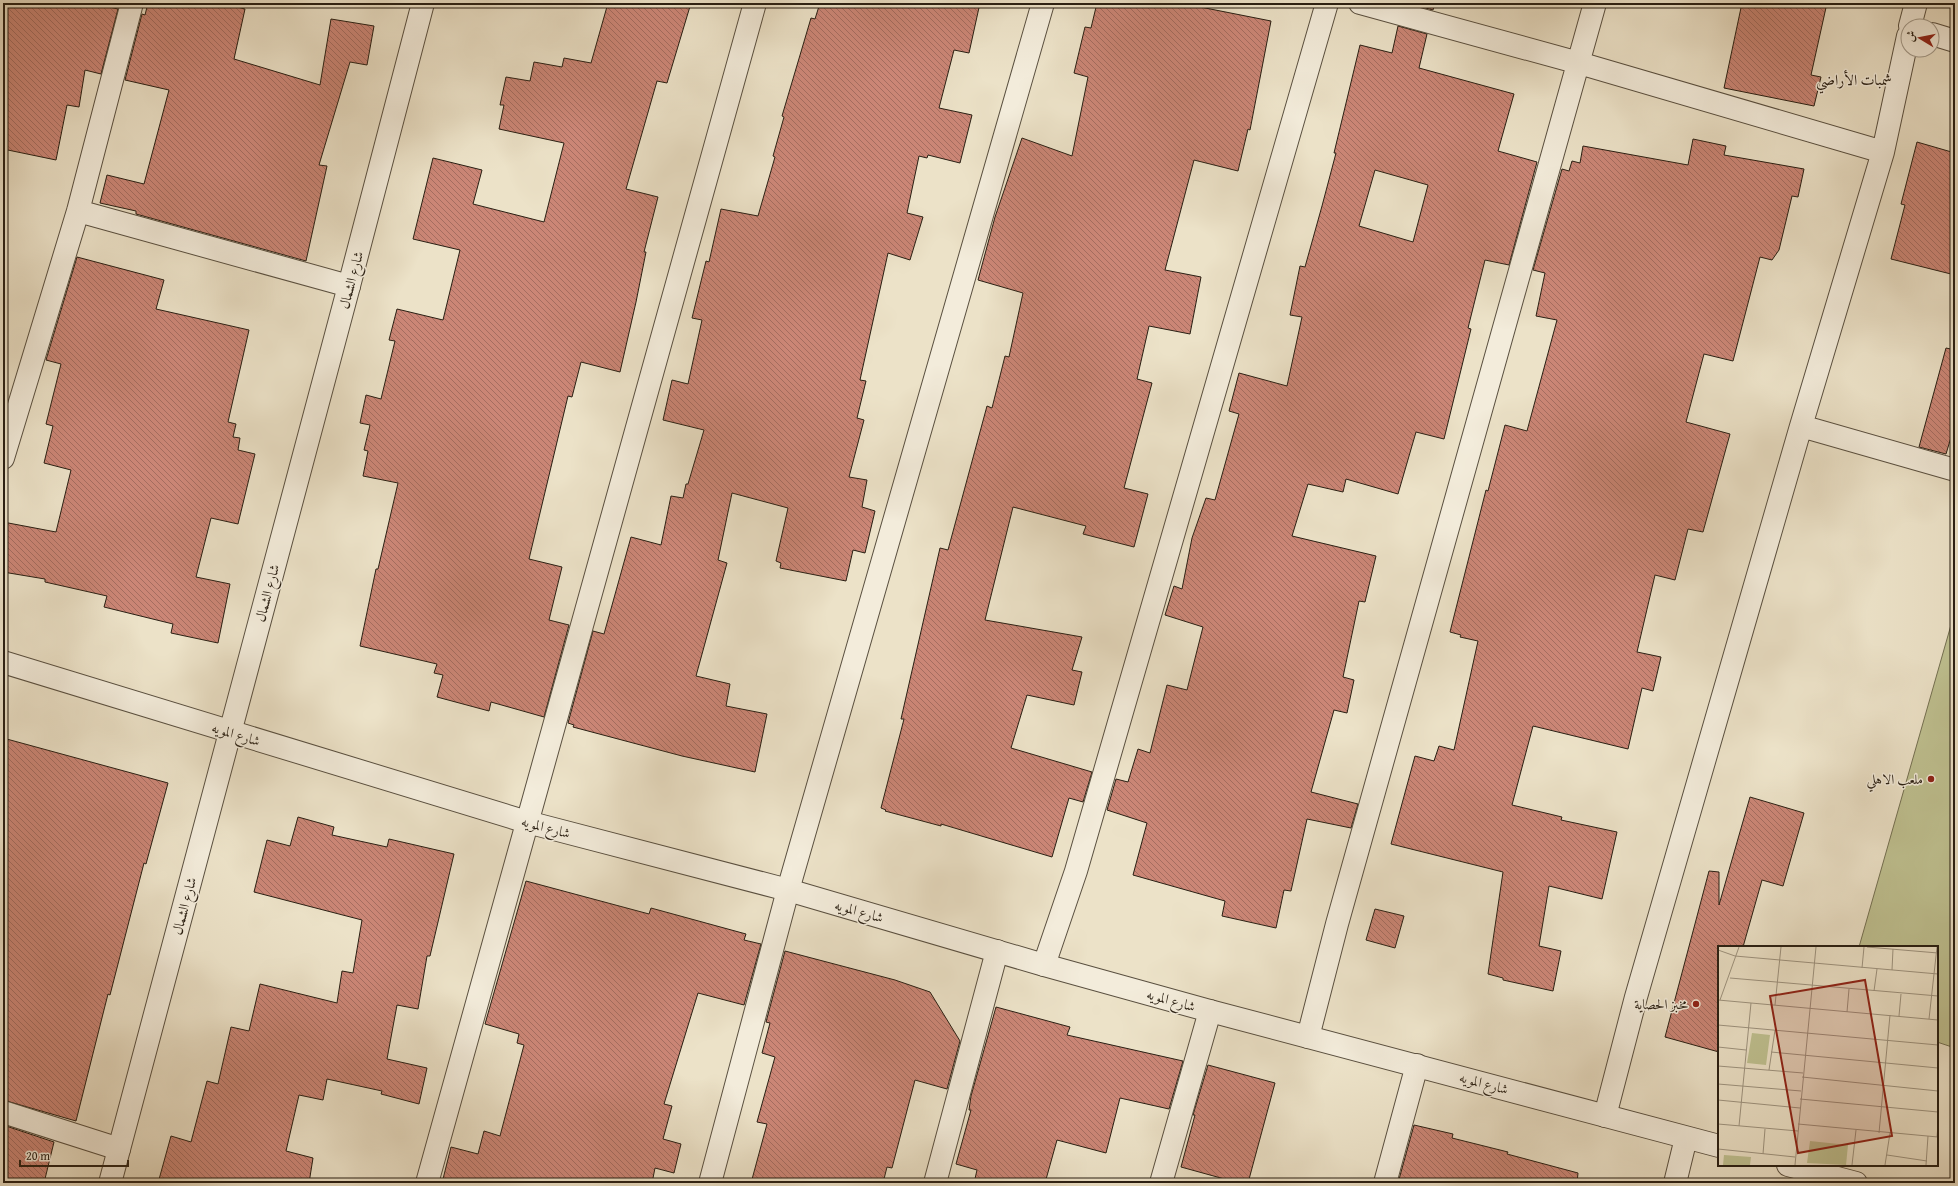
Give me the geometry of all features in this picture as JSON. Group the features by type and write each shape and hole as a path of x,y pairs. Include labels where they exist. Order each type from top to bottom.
{"street":[{"path":"3,458 78,211 132,3"},
{"name":"شارع الشمال","path":"110,1183 423,3"},
{"path":"427,1183 755,3"},
{"path":"710,1183 788,890 1043,3"},
{"path":"1044,965 1076,871 1327,3"},
{"path":"1360,3 1578,63 1883,152"},
{"path":"1308,1037 1339,916 1595,3"},
{"path":"1912,18 1916,3"},
{"path":"1940,36 1955,41"},
{"path":"1605,1116 1636,997 1801,426 1883,152 1903,58"},
{"path":"78,211 349,286"},
{"path":"1801,426 1955,470"},
{"name":"شارع المويه","path":"3,662 527,822 788,890 1044,965 1210,1011 1718,1146"},
{"path":"935,1183 997,951"},
{"path":"1161,1183 1210,1011"},
{"path":"1386,1183 1417,1065"},
{"path":"3,1112 119,1149"},
{"path":"1675,1183 1686,1138"},
{"path":"1792,1166 1856,1183"}],"green space":[{"name":"ملعب الاهلي","path":"1955,611 1955,1048 1938,1042 1938,946 1859,946"}],"building":[{"path":"3,3 91,3 118,9 101,74 85,70 79,107 67,105 56,160 3,149"},
{"path":"148,3 222,3 245,9 234,59 320,85 331,19 374,26 367,65 350,62 319,165 327,166 306,261 136,214 136,211 100,203 107,175 144,184 169,90 125,80 142,14 145,15"},
{"path":"608,3 691,3 667,83 657,81 626,189 658,197 644,252 646,252 620,372 581,362 572,397 568,396 529,559 562,567 549,620 569,625 544,717 491,702 489,711 437,697 443,675 434,673 437,664 360,646 376,569 378,569 398,483 363,476 368,451 364,450 370,425 360,423 366,395 381,399 395,341 389,340 397,309 443,320 460,250 413,239 433,158 482,170 473,204 544,222 564,143 499,129 504,105 500,105 506,77 530,81 534,62 562,67 564,58 591,63"},
{"path":"820,3 980,3 969,53 954,50 939,108 972,115 960,163 928,155 927,158 919,156 907,213 923,217 910,260 888,253 860,380 866,381 857,418 864,420 849,477 867,480 862,507 875,511 865,553 853,550 846,581 780,568 781,563 776,561 788,508 732,493 718,560 727,563 696,676 730,684 726,706 767,714 755,772 682,756 573,727 574,725 568,723 593,631 604,634 631,537 661,545 671,496 683,498 686,484 688,484 704,430 663,420 672,380 688,384 702,320 692,318 706,261 709,262 721,209 758,216 775,157 773,156 784,117 782,116 811,18 815,19"},
{"path":"1097,3 1180,3 1271,21 1250,130 1248,129 1238,171 1194,160 1165,270 1201,277 1190,334 1149,326 1137,379 1152,383 1124,488 1148,494 1134,547 1083,534 1086,526 1013,507 985,620 1082,637 1072,670 1082,672 1074,705 1027,695 1011,748 1092,772 1083,802 1069,798 1052,857 941,824 941,826 885,811 886,810 881,808 904,719 901,719 940,548 948,550 987,406 992,408 1005,356 1009,357 1023,293 978,280 995,217 1022,138 1072,156 1088,77 1074,73 1085,27 1091,28"},
{"path":"1407,3 1435,3 1433,10"},
{"path":"1742,3 1827,3 1811,75 1821,77 1814,106 1724,88"},
{"path":"1398,26 1427,34 1419,68 1514,94 1498,151 1537,162 1509,265 1485,260 1468,328 1471,329 1444,439 1416,432 1398,494 1346,479 1343,492 1308,484 1292,536 1376,556 1365,602 1359,601 1343,677 1354,680 1347,713 1334,710 1311,792 1358,804 1351,828 1307,819 1291,891 1284,890 1276,928 1222,916 1225,901 1133,875 1147,823 1107,810 1116,779 1128,782 1138,749 1150,753 1167,685 1187,690 1203,627 1165,615 1174,586 1182,589 1192,538 1206,498 1215,500 1239,414 1229,411 1239,373 1287,386 1302,317 1290,315 1300,266 1305,267 1322,206 1336,153 1334,153 1360,45 1392,53","holes":["1375,170 1428,185 1413,242 1359,226"]},
{"path":"1693,139 1726,146 1724,155 1804,169 1798,197 1792,196 1779,250 1772,260 1760,257 1733,361 1704,354 1686,422 1730,434 1703,532 1688,529 1675,580 1655,575 1637,652 1661,657 1653,691 1642,688 1628,749 1533,726 1512,805 1562,817 1561,820 1617,832 1602,899 1549,886 1539,946 1561,951 1553,991 1503,980 1503,978 1488,974 1503,872 1391,844 1415,756 1434,761 1439,746 1454,750 1478,641 1460,637 1461,635 1450,632 1486,490 1488,491 1505,425 1527,431 1557,320 1536,316 1545,273 1533,270 1562,169 1569,171 1572,161 1580,163 1583,146 1688,165"},
{"path":"1917,142 1955,153 1955,275 1891,259 1905,205 1901,204"},
{"path":"77,257 164,280 156,309 249,330 228,422 236,424 233,437 240,438 238,450 255,454 238,524 211,518 196,577 230,584 218,643 171,633 173,624 104,607 107,596 45,582 45,579 3,572 3,522 56,532 71,470 44,463 53,426 46,424 61,364 46,360"},
{"path":"1946,348 1955,350 1955,424 1946,454 1919,447"},
{"path":"3,738 168,783 146,864 144,863 110,995 108,994 76,1121 3,1100"},
{"path":"1750,797 1804,813 1783,886 1762,880 1743,946 1718,946 1718,1052 1665,1037 1709,871 1719,872 1719,905"},
{"path":"298,817 334,827 332,835 387,847 389,839 454,854 430,956 427,956 418,1009 397,1005 387,1059 427,1068 419,1104 381,1094 382,1091 327,1079 323,1100 299,1095 286,1151 313,1158 309,1183 158,1183 171,1136 191,1142 207,1081 218,1084 231,1027 249,1031 260,984 337,1003 342,971 353,973 362,920 254,892 267,840 290,846"},
{"path":"526,881 649,914 651,908 746,934 744,940 761,944 744,1005 698,993 664,1104 672,1106 663,1139 681,1144 674,1173 655,1168 652,1183 442,1183 451,1147 478,1154 484,1131 500,1136 524,1045 517,1043 519,1034 485,1024"},
{"path":"1375,909 1404,916 1395,948 1366,940"},
{"path":"785,951 895,980 930,992 960,1041 947,1089 915,1080 892,1168 887,1167 883,1183 751,1183 767,1124 757,1122 775,1057 762,1053 770,1023 766,1022"},
{"path":"996,1007 1070,1027 1067,1035 1183,1061 1169,1109 1120,1098 1106,1153 1057,1140 1045,1183 974,1183 977,1170 956,1164 971,1110 969,1110 971,1096"},
{"path":"1208,1065 1275,1083 1248,1183 1239,1183 1181,1167 1195,1115 1193,1115"},
{"path":"3,1125 54,1142 44,1183 3,1183"},
{"path":"1414,1125 1453,1134 1452,1138 1508,1152 1507,1154 1578,1173 1577,1183 1398,1183"}],"place":[{"name":"ملعب الاهلي","path":"1931,779"},
{"name":"مخبز الحصاية","path":"1696,1004"}],"district":[{"name":"شمبات الأراضي","path":"1854,80"}]}
